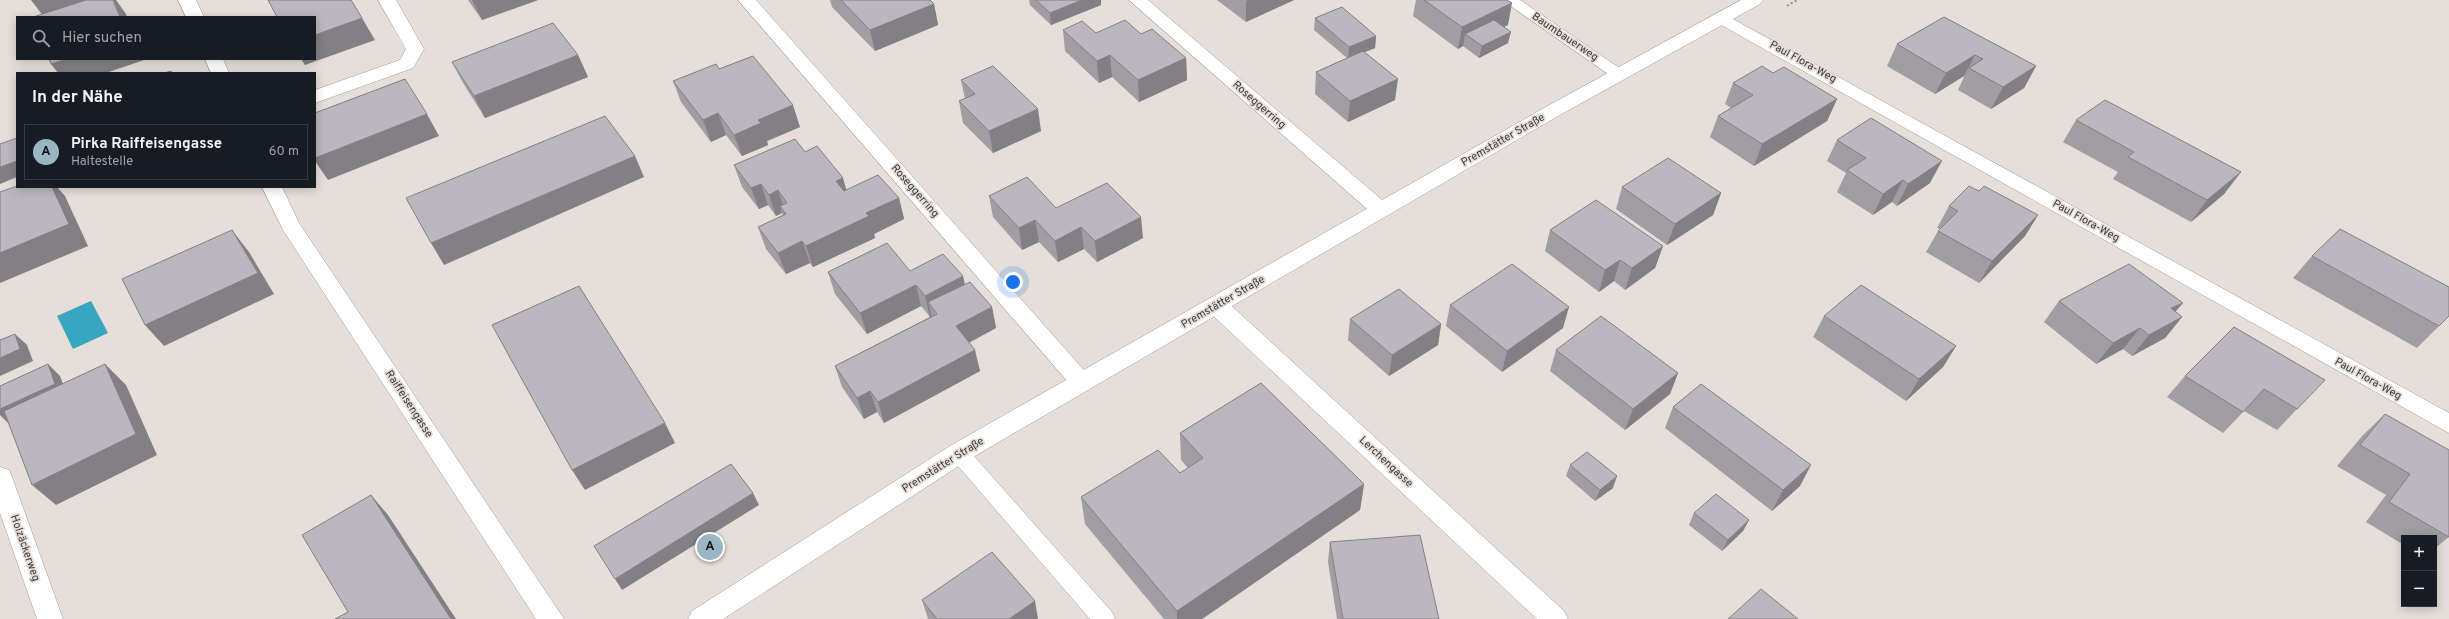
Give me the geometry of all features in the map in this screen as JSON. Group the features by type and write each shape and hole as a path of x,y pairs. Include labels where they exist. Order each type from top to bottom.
{"street":[{"path":"187,0 195,16"},
{"path":"316,97 407,64 415,49 387,0"},
{"name":"Roseggerring","path":"748,0 1082,382"},
{"name":"Roseggerring","path":"1138,0 1381,210"},
{"name":"Premstätter Straße","path":"701,619 959,453 1381,210 1620,74 1754,0"},
{"name":"Paul Flora-Weg","path":"1722,18 2449,424"},
{"path":"214,60 220,72"},
{"name":"Raiffeisengasse","path":"272,188 290,226 551,619"},
{"name":"Lerchengasse","path":"1216,305 1555,619"},
{"name":"Holzäckerweg","path":"0,478 50,619"}],"lane":[{"name":"Baumbauerweg","path":"1510,0 1620,74"},
{"path":"959,453 1104,619"}],"water":[{"path":"91,301 108,333 73,349 57,316"}],"building":[{"path":"86,0 113,0 120,16 36,16"},
{"path":"268,0 351,0 362,18 316,35 316,16 276,16"},
{"path":"841,0 930,0 934,4 870,30"},
{"path":"1036,0 1082,0 1050,13"},
{"path":"1424,0 1507,0 1512,3 1462,27"},
{"path":"1342,7 1376,36 1349,47 1315,18"},
{"path":"1944,17 2036,66 2003,87 1969,68 1983,59 1975,55 1946,73 1897,44"},
{"path":"1125,20 1141,34 1152,29 1186,58 1138,80 1110,55 1097,61 1063,30 1082,21 1096,33"},
{"path":"1494,20 1511,32 1482,46 1465,34"},
{"path":"553,23 578,55 474,96 452,62"},
{"path":"1363,51 1398,79 1350,101 1316,72"},
{"path":"753,56 793,105 758,120 761,123 734,135 718,113 703,120 673,81 716,64 719,69"},
{"path":"49,60 64,60 51,64"},
{"path":"993,66 1038,109 989,131 959,101 975,94 961,80"},
{"path":"1762,66 1773,73 1784,67 1837,99 1762,144 1718,116 1753,95 1733,83"},
{"path":"405,79 427,114 316,158 316,113"},
{"path":"2105,100 2241,172 2207,200 2128,157 2134,152 2076,120"},
{"path":"605,116 635,156 431,243 406,198"},
{"path":"1871,118 1942,161 1908,184 1903,180 1883,194 1847,170 1866,158 1837,140"},
{"path":"16,138 16,161 0,167 0,144"},
{"path":"795,139 805,152 817,146 843,178 836,181 844,191 878,175 899,198 866,213 869,216 806,246 802,241 778,253 758,227 786,214 780,206 787,203 778,190 769,195 761,184 751,188 734,165"},
{"path":"1668,158 1721,193 1675,224 1622,187"},
{"path":"1027,177 1056,208 1107,183 1141,217 1095,241 1081,227 1055,241 1035,220 1019,228 989,196"},
{"path":"16,186 16,188 52,188 69,224 0,253 0,192"},
{"path":"1969,186 1979,191 1984,186 2038,215 1992,261 1938,231 1958,211 1949,206"},
{"path":"1596,200 1663,246 1632,268 1620,260 1605,270 1550,230"},
{"path":"2340,229 2449,287 2449,316 2439,326 2312,256"},
{"path":"232,230 258,273 145,325 122,279"},
{"path":"887,243 910,271 943,254 963,276 925,296 916,285 860,313 828,272"},
{"path":"1512,264 1569,307 1507,351 1450,305"},
{"path":"2129,264 2183,303 2171,308 2182,317 2149,335 2140,328 2113,343 2059,301"},
{"path":"970,282 992,307 956,326 975,350 878,402 870,391 857,398 835,366 937,314 928,302"},
{"path":"1861,285 1956,346 1919,379 1824,316"},
{"path":"579,286 665,423 572,470 492,325"},
{"path":"1399,289 1441,324 1392,355 1350,319"},
{"path":"1601,316 1678,373 1633,409 1556,350"},
{"path":"2234,327 2325,380 2297,409 2264,389 2243,412 2185,376"},
{"path":"15,334 20,349 0,358 0,340"},
{"path":"48,364 55,384 0,409 0,386"},
{"path":"105,364 136,434 32,485 4,411"},
{"path":"1261,383 1364,484 1177,611 1081,497 1158,450 1180,473 1203,458 1180,433"},
{"path":"1701,384 1811,465 1783,490 1673,407"},
{"path":"2385,414 2449,450 2449,537 2389,502 2410,474 2360,445"},
{"path":"1587,452 1617,476 1600,490 1570,465"},
{"path":"731,464 753,493 615,579 594,546"},
{"path":"1716,494 1749,520 1728,540 1694,513"},
{"path":"371,495 451,619 335,619 348,612 302,535"},
{"path":"1420,535 1439,619 1343,619 1330,542"},
{"path":"992,552 1035,601 1009,619 937,619 922,600"},
{"path":"1761,589 1798,619 1728,619"}],"place":[{"name":"Pirka Raiffeisengasse","path":"710,547"}]}
